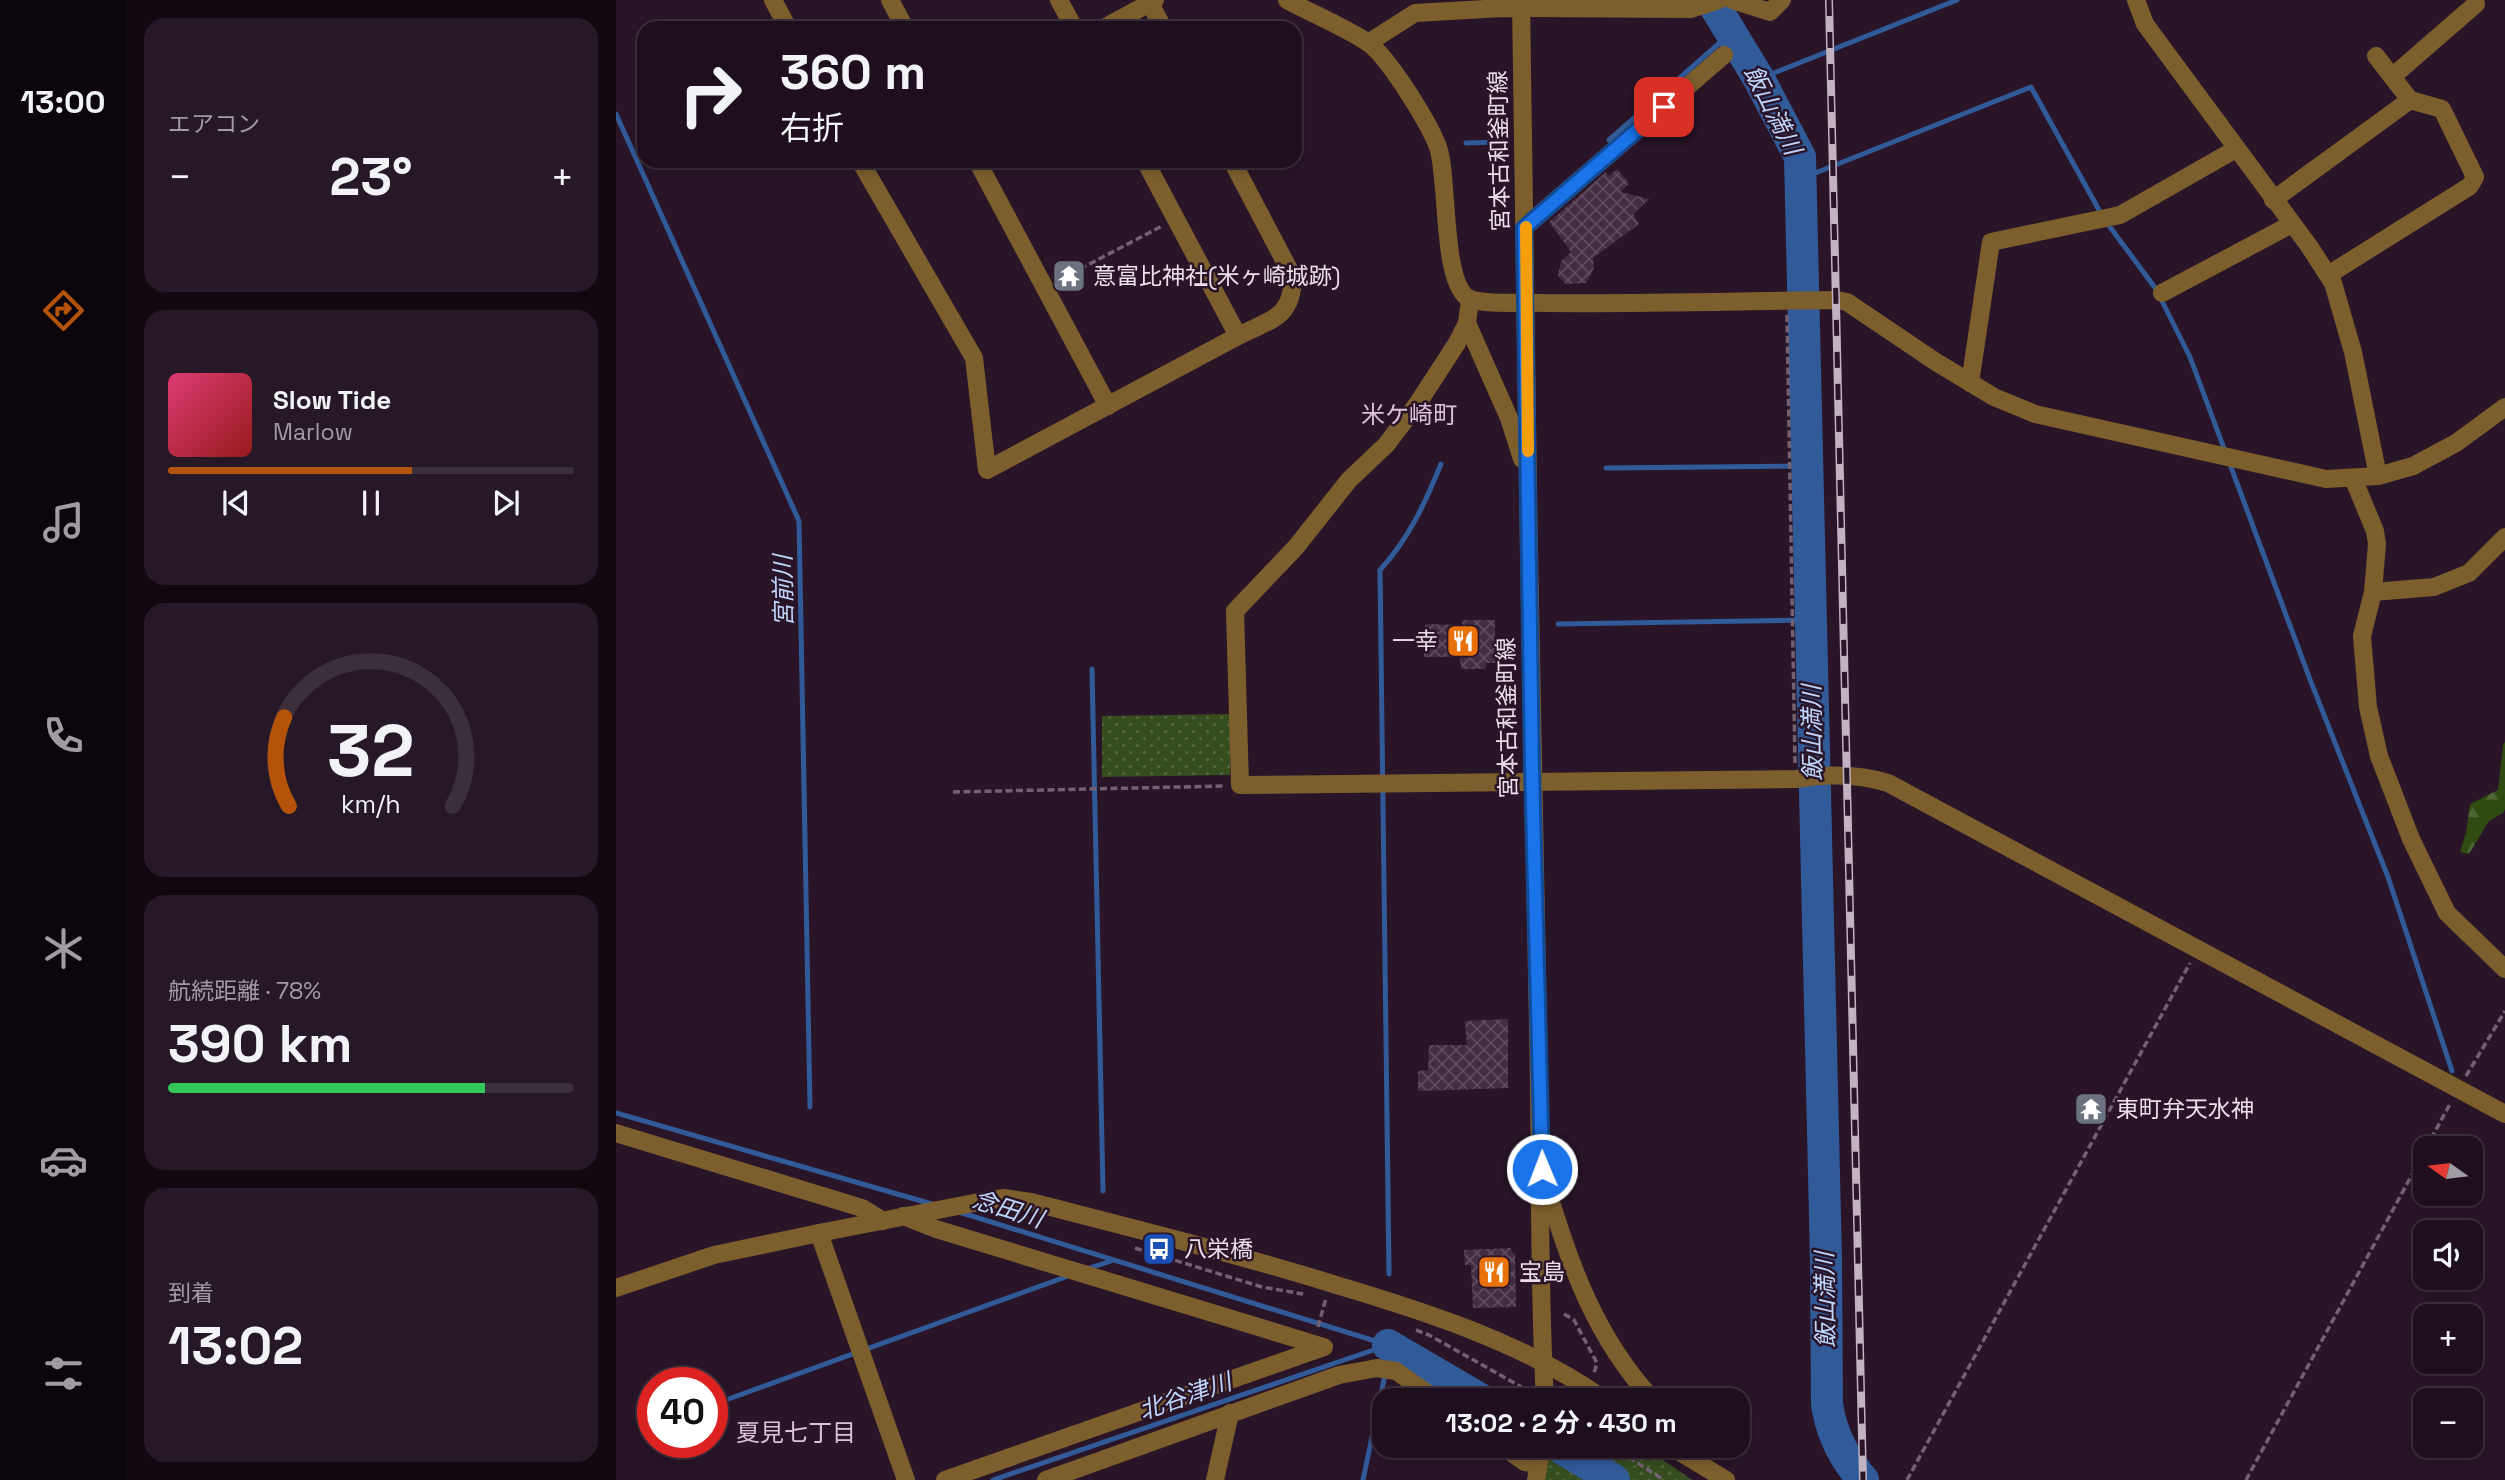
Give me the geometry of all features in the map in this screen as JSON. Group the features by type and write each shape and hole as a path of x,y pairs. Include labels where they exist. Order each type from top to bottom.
{"street":[{"path":"890,0 901,21"},
{"path":"1059,0 1070,21"},
{"path":"1287,0 1368,43 1379,52 1407,92 1438,148 1445,193 1451,269 1460,289 1470,299 1526,302 1837,300 1856,306 1936,362 1994,397 2049,417 2326,479 2378,476 2413,466 2437,455 2479,428 2505,407"},
{"path":"1368,43 1415,13 1521,4 1690,9 1719,0"},
{"path":"1732,0 1770,12 1782,0"},
{"path":"2136,0 2146,24 2333,283 2353,352 2378,476"},
{"path":"1116,21 1152,1 1160,21"},
{"path":"780,2 786,21"},
{"name":"宮本古和釜町線","path":"1521,4 1532,783 1542,1169 1544,1388"},
{"path":"2392,76 2476,4"},
{"path":"1524,228 1724,55"},
{"path":"2328,275 2470,186 2476,177 2442,109 2410,100 2376,56"},
{"path":"2273,200 2410,100"},
{"path":"1970,383 1991,242 2120,215 2236,149"},
{"path":"864,168 974,358 987,470 1285,312 1292,294 1293,277 1237,168"},
{"path":"981,168 1108,405"},
{"path":"1149,168 1238,336"},
{"path":"2162,293 2291,223"},
{"path":"1470,299 1470,331 1508,418 1528,484"},
{"path":"1470,331 1386,445 1349,480 1296,547 1235,611 1240,785 1532,783 1826,776 1871,778 1888,783 2505,1114"},
{"path":"2353,478 2375,531 2378,554 2374,592 2362,636 2368,707 2379,755 2411,839 2447,913 2505,969"},
{"path":"2374,592 2434,587 2469,573 2505,537"},
{"path":"616,1133 862,1208 883,1221"},
{"path":"1542,1169 1564,1245 1581,1290 1615,1354 1643,1388"},
{"path":"616,1288 714,1255 956,1205 1004,1198 1031,1202 1246,1258 1386,1300 1494,1340 1543,1362 1585,1388"},
{"path":"909,1215 936,1229 1324,1347 945,1480"},
{"path":"819,1233 906,1480"},
{"path":"1046,1480 1339,1375 1377,1368 1396,1371 1420,1388"},
{"path":"1216,1480 1230,1413"},
{"path":"1536,1458 1536,1480"},
{"path":"1690,1458 1726,1480"}],"path":[{"path":"1080,269 1176,219"},
{"path":"1789,301 1800,778"},
{"path":"953,793 1240,785"},
{"path":"1907,1480 2199,948"},
{"path":"2246,1480 2413,1173"},
{"path":"1134,1248 1262,1287 1326,1298 1317,1331"},
{"path":"1564,1314 1574,1320 1597,1363 1594,1373"},
{"path":"1416,1330 1521,1388"},
{"path":"1630,1458 1664,1480"}],"green space":[{"path":"1230,714 1230,775 1102,777 1102,716"},
{"path":"2505,742 2505,809 2489,821 2469,854 2460,852 2470,804 2498,790"},
{"path":"1514,1458 1660,1458 1692,1480 1540,1480 1513,1465"}],"building":[{"path":"1617,169 1629,183 1621,192 1649,199 1633,214 1639,224 1593,258 1594,268 1586,283 1566,284 1558,276 1561,261 1571,252 1549,222 1606,172 1609,176"},
{"path":"1077,263 1084,277 1059,290 1052,276"},
{"path":"1463,620 1495,620 1495,663 1486,663 1486,669 1462,669 1459,657 1424,657 1425,624 1462,625"},
{"path":"1508,1019 1508,1088 1418,1091 1418,1071 1428,1070 1429,1045 1467,1045 1465,1021"},
{"path":"1511,1248 1512,1253 1515,1253 1516,1307 1473,1308 1471,1265 1465,1265 1464,1250"}],"waterway":[{"name":"飯山満川","path":"1711,0 1759,79 1800,157 1826,1259 1827,1404 1839,1445 1863,1480"},
{"path":"1759,79 1957,0"},
{"path":"1609,140 1731,33"},
{"path":"1800,179 2031,87 2104,219 2156,289 2190,357 2311,682 2388,877 2452,1071"},
{"name":"宮前川","path":"616,114 637,161"},
{"path":"1466,143 1500,142"},
{"name":"宮前川","path":"640,168 799,521 810,1107"},
{"path":"1389,1274 1380,570 1416,519 1441,464"},
{"path":"1606,468 1808,466"},
{"path":"1558,624 1811,620"},
{"path":"1092,669 1103,1191"},
{"name":"念田川","path":"616,1113 932,1204"},
{"name":"念田川","path":"959,1212 1388,1345"},
{"path":"1087,1269 1111,1261"},
{"path":"728,1399 1071,1275"},
{"name":"北谷津川","path":"993,1480 1388,1345"},
{"path":"1388,1345 1461,1388"},
{"path":"1363,1480 1391,1346"},
{"path":"1578,1458 1614,1480"}],"railway":[{"path":"1829,0 1863,1480"}],"slow traffic":[{"path":"1526,227 1528,451"}],"place":[{"name":"意富比神社(米ヶ崎城跡)","path":"1069,276"},
{"name":"一幸","path":"1463,641"},
{"name":"東町弁天水神","path":"2091,1109"},
{"name":"八栄橋","path":"1159,1249"},
{"name":"宝島","path":"1494,1272"}],"district":[{"name":"米ケ崎町","path":"1409,414"},
{"name":"夏見七丁目","path":"796,1432"}],"route":[{"path":"1542,1169 1532,767 1524,228 1664,107"}]}
